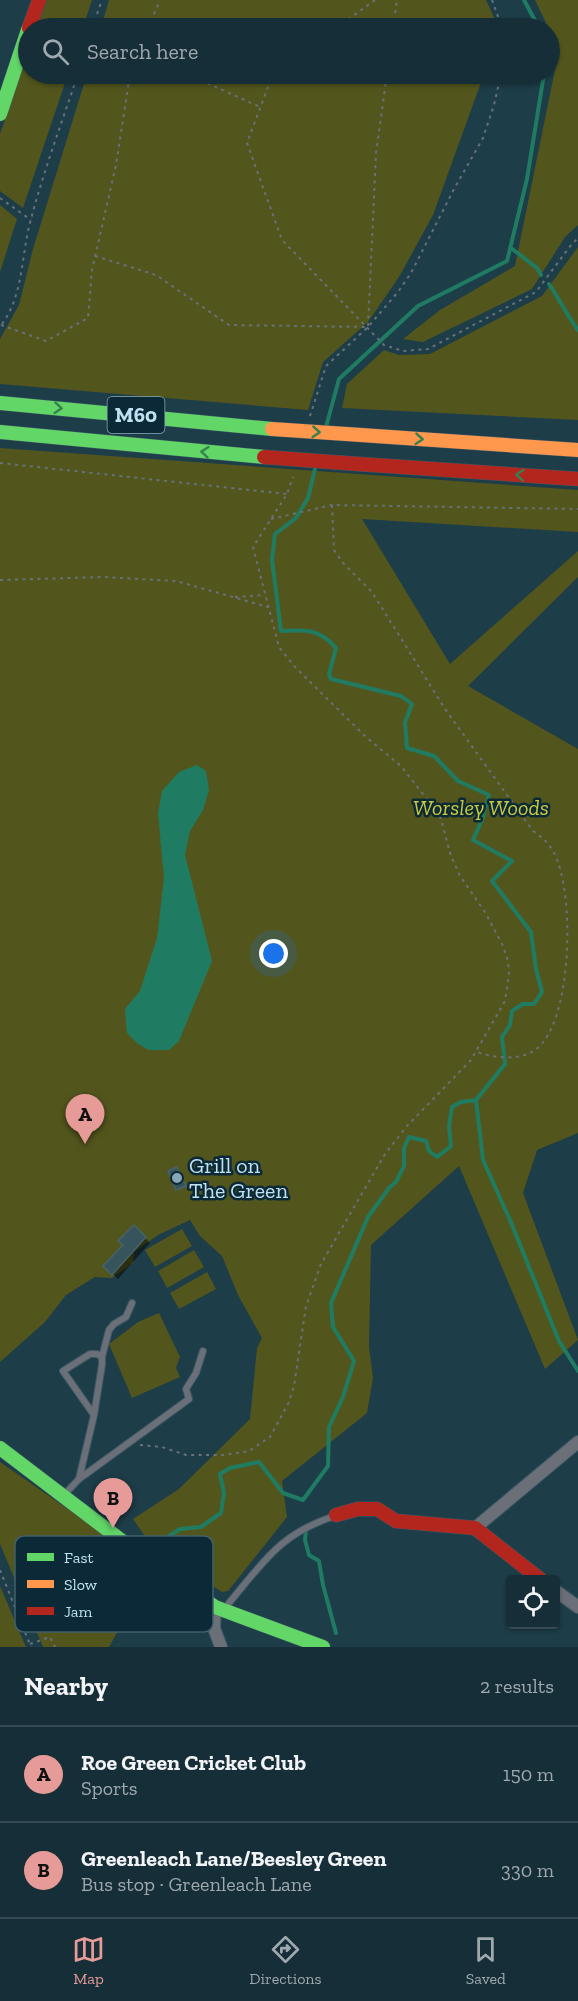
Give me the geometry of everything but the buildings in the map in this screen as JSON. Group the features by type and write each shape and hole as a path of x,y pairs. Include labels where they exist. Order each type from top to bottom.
{"main road":[{"path":"33,18 39,0"},
{"path":"0,114 6,76 18,51"},
{"name":"M60","path":"0,403 272,429 578,450"},
{"name":"M60","path":"0,432 264,457 578,479"},
{"path":"0,1448 116,1536"},
{"path":"336,1515 358,1509 376,1509 396,1521 475,1528 536,1575"},
{"path":"215,1607 323,1647"}],"street":[{"path":"475,1528 578,1442"},
{"path":"560,1594 578,1607"},
{"path":"215,1607 214,1628 221,1647"}],"lane":[{"path":"79,1479 94,1415 102,1357 110,1330 114,1324 123,1320 132,1303"},
{"path":"63,1495 79,1479 189,1398 186,1389 196,1373 203,1351"},
{"path":"94,1415 63,1371 90,1354 102,1357"},
{"path":"229,1603 273,1550 312,1523 336,1515"}],"path":[{"path":"96,18 102,0"},
{"path":"152,18 160,0"},
{"path":"350,18 375,0"},
{"path":"394,18 397,0"},
{"path":"492,0 498,18"},
{"path":"75,84 31,220 20,283 11,309 0,326 46,341 88,318 95,256 116,165 128,84"},
{"path":"209,84 260,107"},
{"path":"269,84 247,143 282,240 384,345 403,351 428,349 536,292 578,238"},
{"path":"368,327 376,153 386,84"},
{"path":"310,418 326,366 368,327 411,273 483,138 499,84"},
{"path":"0,198 31,220"},
{"path":"95,256 156,275 229,325 368,327"},
{"path":"0,463 288,494"},
{"path":"128,1443 162,1447 186,1455 204,1456 249,1451 270,1437 289,1402 294,1386 306,1306 321,1264 385,1154 407,1126 460,1074 477,1052 505,1000 508,985 508,961 501,940 457,870 437,812 401,766 367,738 284,655 279,647 253,547 288,494 292,479"},
{"path":"271,519 332,505 578,509"},
{"path":"332,505 334,550 343,563 372,592 409,654 462,734 532,831 544,839 555,855 563,879 568,935 565,975 555,1014 544,1040 534,1051 520,1055 489,1056 477,1052"},
{"path":"0,580 104,577 176,581 268,608"},
{"path":"230,597 265,595"},
{"path":"0,1570 15,1608"},
{"path":"30,1645 50,1637 55,1647"}],"green space":[{"path":"47,0 92,0 86,18 41,18"},
{"path":"109,0 486,0 494,18 104,18"},
{"path":"535,0 578,0 578,225 565,237 532,289 423,342 403,339 440,310 515,266 552,84 560,84 560,18 544,18"},
{"path":"18,81 18,84 65,84 23,208 0,191 0,134"},
{"path":"84,84 480,84 433,215 399,277 368,322 323,362 308,410 0,384 0,339 19,305 33,249"},
{"path":"0,205 17,219 0,272"},
{"path":"578,247 578,420 342,408 347,384 384,350 399,355 430,354 542,296"},
{"name":"Worsley Woods","path":"0,448 578,490 578,532 362,519 450,664 578,551 578,577 468,686 578,749 578,1133 537,1150 523,1193 578,1340 545,1369 459,1166 371,1245 369,1346 373,1378 367,1413 282,1481 287,1517 228,1591 222,1592 213,1586 213,1536 145,1536 133,1519 179,1489 250,1419 257,1348 262,1338 238,1295 222,1256 200,1236 190,1220 158,1235 134,1252 133,1263 112,1278 95,1277 66,1295 45,1322 0,1362"},
{"path":"182,1229 192,1246 155,1267 145,1250"},
{"path":"194,1250 204,1267 167,1288 158,1271"},
{"path":"207,1272 216,1289 179,1309 170,1293"},
{"path":"159,1313 180,1357 176,1368 180,1377 132,1398 109,1344 138,1322"},
{"path":"0,1462 107,1536 15,1536 15,1580 0,1544"},
{"path":"0,1586 15,1621 15,1632 20,1632 26,1647 0,1647"},
{"path":"37,1632 117,1632 109,1647 43,1647"}],"shaded area":[{"path":"197,765 206,771 209,790 203,810 190,831 185,855 212,961 179,1041 169,1050 149,1050 138,1044 127,1033 125,1009 140,991 157,938 164,878 158,813 162,791 179,772"}],"waterway":[{"path":"524,0 534,18"},
{"path":"326,427 339,379 418,306 507,261 527,179 542,84"},
{"path":"511,248 537,268 541,275"},
{"path":"549,284 578,330"},
{"path":"169,1536 180,1529 201,1527 221,1513 224,1493 220,1474 230,1468 259,1462 283,1493 303,1500 328,1466 329,1427 343,1397 354,1361 333,1327 331,1303 368,1217 396,1182 404,1166 404,1148 409,1137 426,1141 429,1151 437,1157 451,1146 449,1126 452,1107 461,1102 476,1100 505,1064 502,1037 510,1025 512,1011 523,1004 534,1004 542,992 531,932 492,881 512,861 473,840 489,795 458,781 434,756 407,748 405,722 412,704 401,696 331,679 329,674 336,648 330,641 311,632 281,631 272,560 275,534 296,518 308,498 315,469"},
{"path":"476,1100 483,1160 559,1341 578,1371"},
{"path":"306,1530 305,1540 309,1555 319,1561 336,1633"}],"traffic: fast":[{"path":"0,114 18,60"},
{"path":"0,403 272,429"},
{"path":"0,432 264,457"},
{"path":"0,1448 116,1536"},
{"path":"213,1606 323,1647"}],"traffic: slow":[{"path":"272,429 361,435"},
{"path":"361,435 578,450"}],"traffic: jam":[{"path":"33,18 39,0"},
{"path":"264,457 344,463"},
{"path":"344,463 578,479"},
{"path":"336,1515 358,1509 377,1509 396,1521 475,1528 535,1575"}],"place":[{"name":"Roe Green Cricket Club","path":"85,1144"},
{"name":"Grill on The Green","path":"177,1178"},
{"name":"Greenleach Lane/Beesley Green","path":"113,1528"}]}
